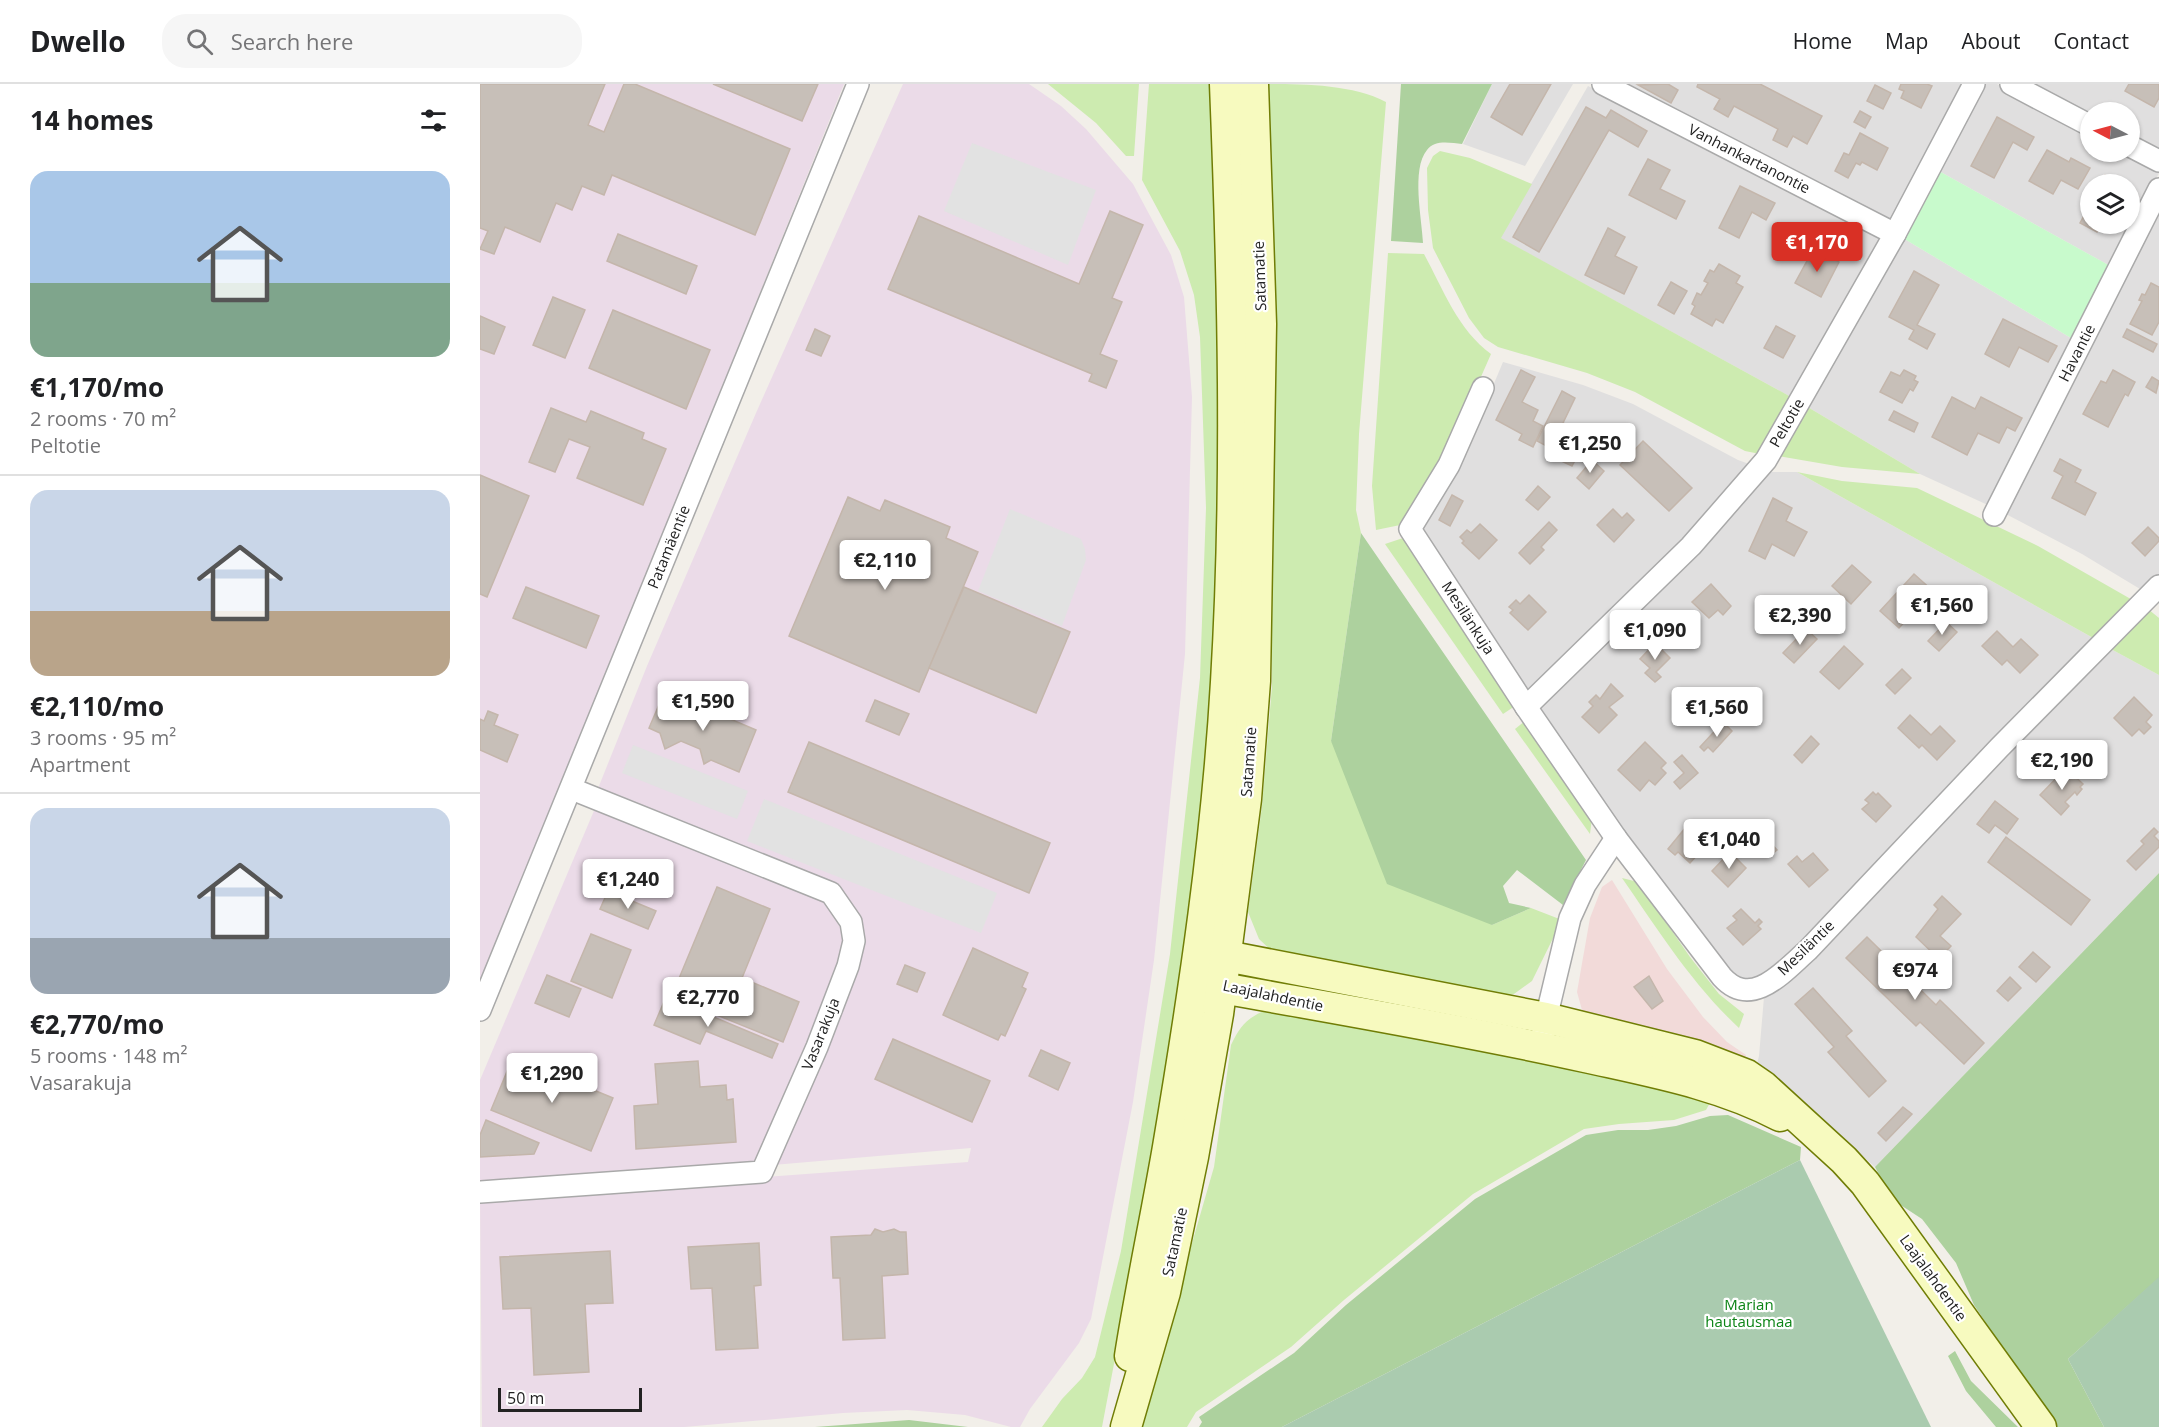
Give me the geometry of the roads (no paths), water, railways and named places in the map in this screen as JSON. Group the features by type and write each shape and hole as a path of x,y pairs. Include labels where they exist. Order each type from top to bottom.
{"main road":[{"name":"Satamatie","path":"1118,1427 1142,1283 1168,1150 1196,971 1221,738 1231,556 1233,326 1225,84"},
{"name":"Satamatie","path":"1126,1427 1165,1292 1193,1156 1222,988 1246,800 1255,681 1261,324 1253,84"},
{"name":"Laajalahdentie","path":"1196,971 1226,956 1546,1018 1695,1055 1747,1075 1818,1135 1865,1183 2041,1427"},
{"name":"Laajalahdentie","path":"1196,971 1222,988 1538,1047 1686,1080 1737,1095 1818,1135"}],"street":[{"name":"Patamäentie","path":"480,1010 858,84"},
{"name":"Vanhankartanontie","path":"1603,84 1895,234"},
{"name":"Peltotie","path":"1526,707 1691,546 1766,460 1895,234 1974,84"},
{"path":"2011,84 2080,120"},
{"path":"2140,151 2159,161"},
{"name":"Havantie","path":"1994,515 2159,189"},
{"name":"Mesilänkuja","path":"1483,388 1449,465 1410,529 1526,707 1616,838"},
{"name":"Mesiläntie","path":"1616,838 1729,986 1743,990 1755,990 1774,979 1808,950 2007,740 2159,586"},
{"name":"Vasarakuja","path":"480,1192 762,1172 817,1047 848,966 854,941 852,921 831,893 572,789"},
{"path":"1538,1047 1570,918 1585,885 1616,838"}],"park label":[{"name":"Marian hautausmaa","path":"1749,1314"}]}
